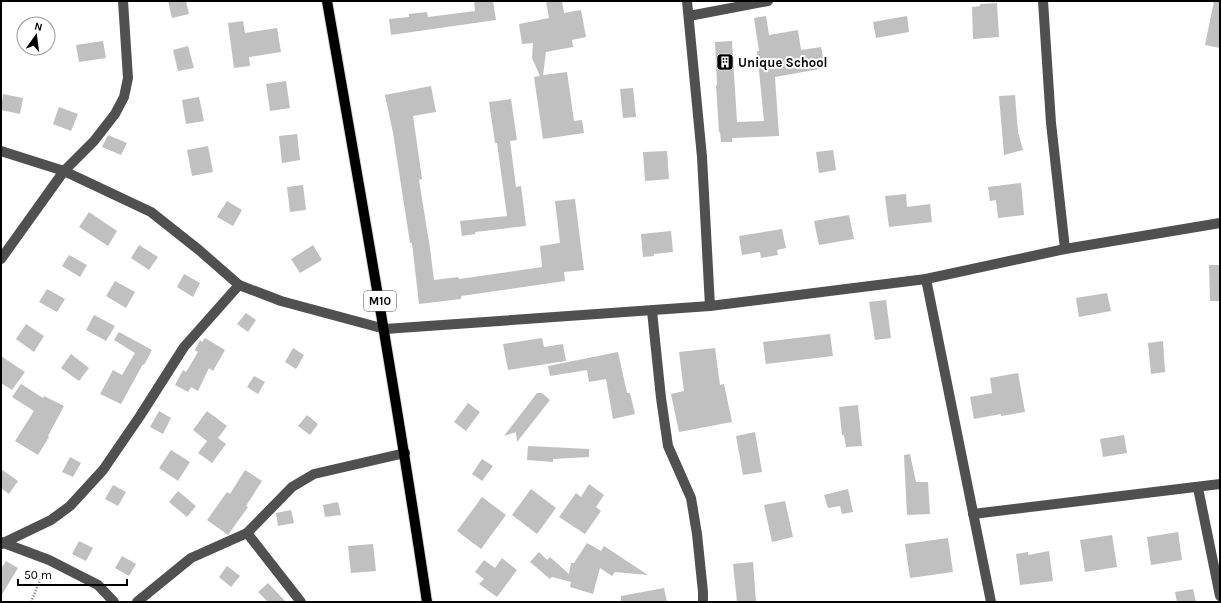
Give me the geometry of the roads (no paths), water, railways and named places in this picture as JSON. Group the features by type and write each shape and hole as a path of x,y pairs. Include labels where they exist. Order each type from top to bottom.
{"main road":[{"name":"M10","path":"327,1 405,454 427,602"}],"street":[{"path":"1,259 64,171 94,141 115,114 124,97 128,78 123,1"},
{"path":"687,1 702,157 710,306"},
{"path":"689,16 768,1"},
{"path":"1043,1 1051,123 1065,249"},
{"path":"1,151 64,171 151,212 199,250 239,285 281,301 384,330 710,306 926,278 1065,249 1220,223"},
{"path":"926,278 991,602"},
{"path":"2,543 51,520 70,506 103,470 140,416 184,347 239,285"},
{"path":"652,311 660,398 668,446 691,498 697,534 703,602"},
{"path":"137,602 191,558 246,533 292,487 314,474 405,454"},
{"path":"973,514 1198,488 1220,484"},
{"path":"1198,488 1220,596"},
{"path":"246,533 300,602"},
{"path":"2,543 49,560 98,585 114,602"}],"place":[{"name":"Unique School","path":"725,62"}]}
